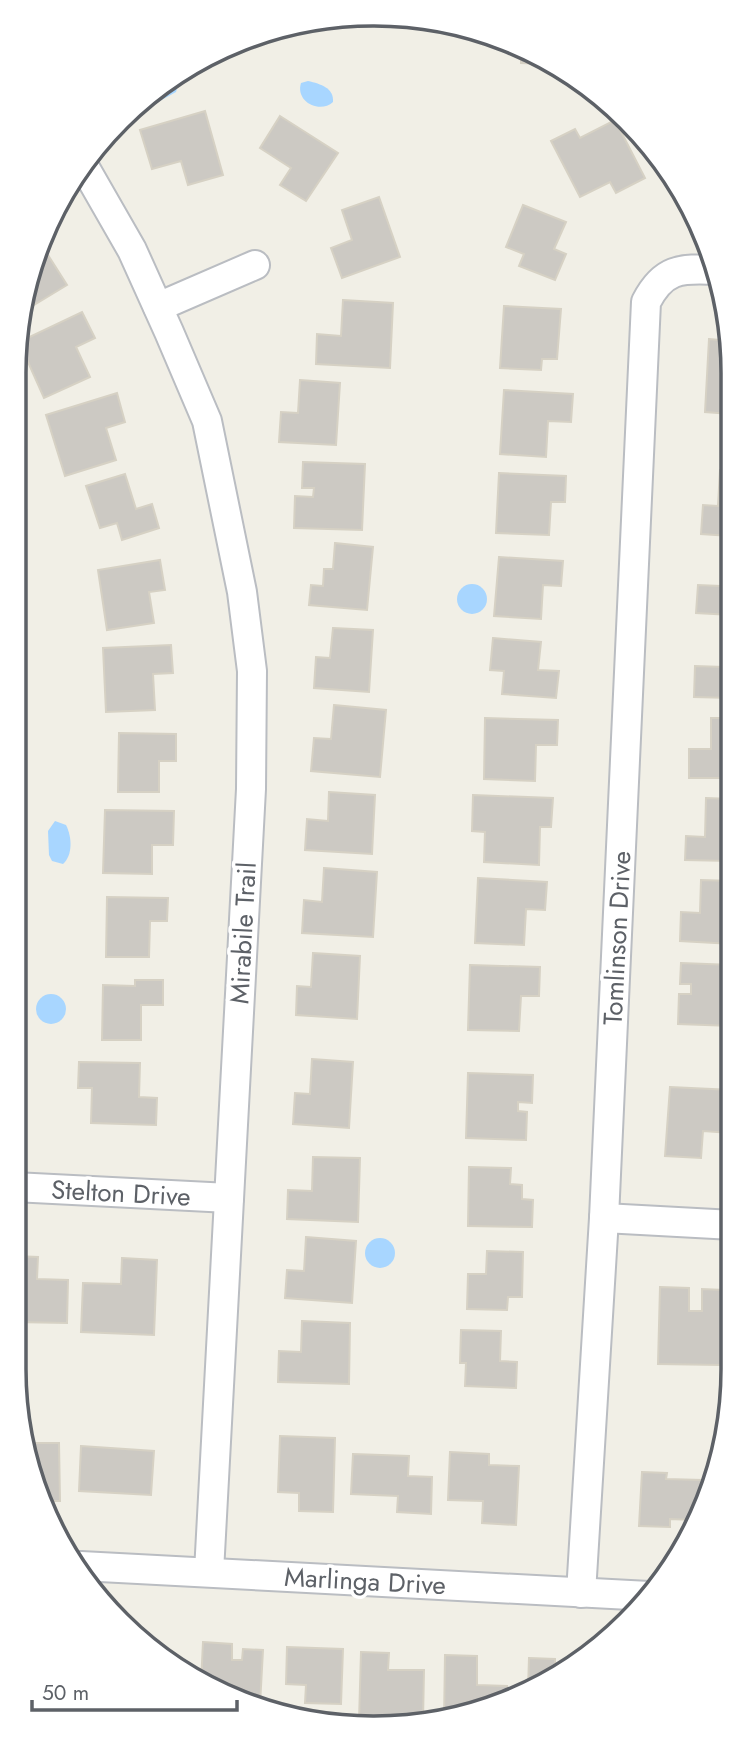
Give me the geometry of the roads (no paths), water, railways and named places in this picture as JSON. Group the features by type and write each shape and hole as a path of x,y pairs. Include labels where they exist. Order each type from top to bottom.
{"street":[{"name":"Mirabile Trail","path":"89,175 132,250 207,421 241,582 252,671 254,705 251,789 209,1572"},
{"path":"158,307 255,265"},
{"name":"Tomlinson Drive","path":"581,1593 604,1218 646,302 655,285 668,274 705,270"},
{"name":"Stelton Drive","path":"26,1188 229,1198"},
{"path":"604,1218 721,1224"},
{"name":"Marlinga Drive","path":"89,1566 636,1596"}],"water":[{"path":"308,81 329,90 333,102 322,107 305,101 300,90 301,83"},
{"path":"177,88 176,92 157,102"},
{"path":"472,584 483,588 487,599 483,610 472,614 461,610 457,599 461,588"},
{"path":"55,821 66,825 69,835 70,851 63,864 52,861 49,855 48,831"},
{"path":"51,994 62,998 66,1009 62,1020 51,1024 40,1020 36,1009 40,998"},
{"path":"380,1238 390,1243 395,1253 390,1263 380,1268 370,1263 365,1253 370,1243"}]}
